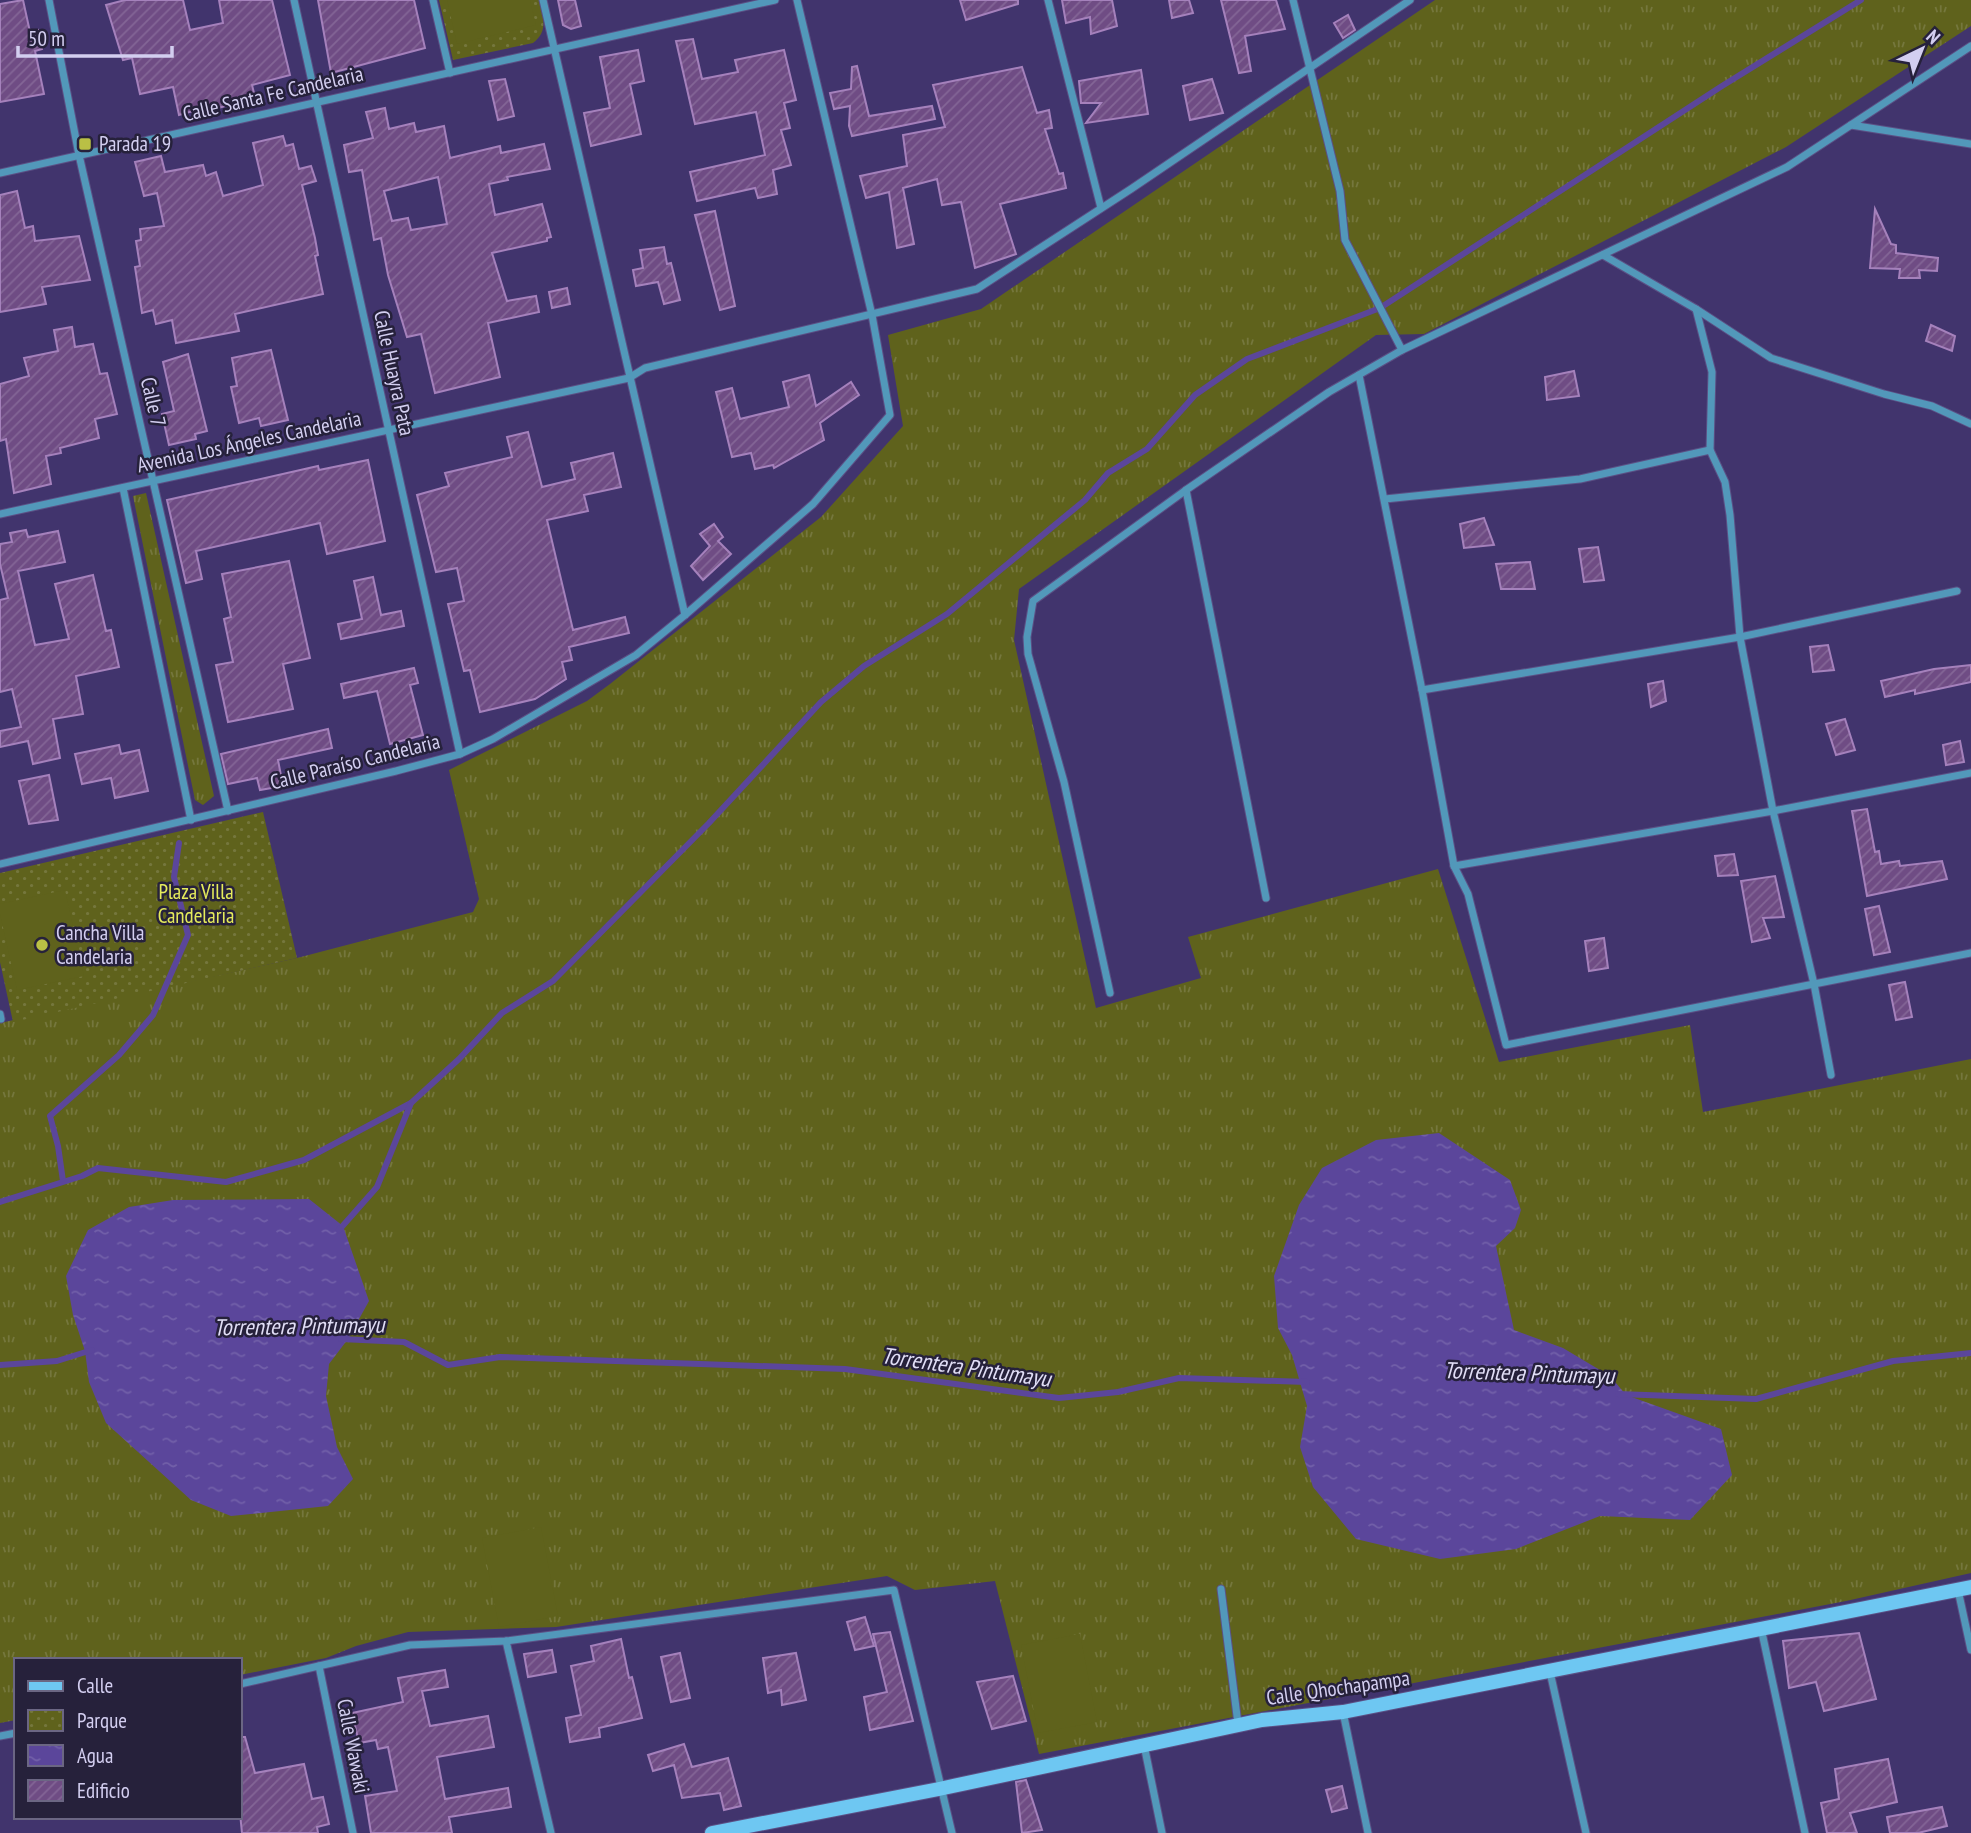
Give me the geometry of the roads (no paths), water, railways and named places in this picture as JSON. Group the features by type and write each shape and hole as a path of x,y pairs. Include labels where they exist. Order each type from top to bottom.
{"street":[{"name":"Calle 7","path":"50,0 79,155 228,811"},
{"name":"Calle Huayra Pata","path":"295,0 460,754"},
{"path":"433,0 450,73"},
{"path":"542,0 685,615"},
{"name":"Calle Santa Fe Candelaria","path":"0,173 775,0"},
{"path":"797,0 872,315"},
{"path":"1048,0 1101,208"},
{"path":"1293,0 1340,191 1345,240 1402,350"},
{"name":"Avenida Los Ángeles Candelaria","path":"0,514 629,378 645,368 977,289 1410,0"},
{"path":"1110,993 1064,782 1028,654 1027,637 1033,601 1186,490 1359,375 1402,350 1787,167 1971,46"},
{"path":"1850,125 1971,144"},
{"path":"1603,255 1696,309 1771,358 1884,394 1932,406 1971,424"},
{"path":"1696,309 1713,372 1710,450 1725,482 1740,637 1773,811 1815,984 1831,1075"},
{"name":"Calle Paraíso Candelaria","path":"0,864 460,754 493,739 636,655 813,504 890,415 872,315"},
{"path":"1359,375 1454,866 1468,894 1506,1045 1971,953"},
{"path":"1385,499 1580,479 1710,450"},
{"path":"123,488 191,820"},
{"path":"1186,490 1266,898"},
{"path":"1422,690 1740,637 1957,591"},
{"path":"1454,866 1773,811 1971,773"},
{"path":"1965,1588 1971,1650"},
{"name":"Calle Qhochapampa","path":"712,1833 742,1830 1238,1725 1343,1712 1965,1588"},
{"path":"1221,1589 1238,1725"},
{"path":"242,1684 410,1644 506,1641 894,1590 951,1833"},
{"path":"1761,1627 1805,1833"},
{"path":"506,1641 551,1833"},
{"name":"Calle Wawaki","path":"319,1666 353,1833"},
{"path":"1550,1672 1586,1833"},
{"path":"1343,1712 1368,1833"},
{"path":"1144,1744 1162,1833"}],"water":[{"path":"1439,1133 1510,1180 1521,1210 1515,1228 1496,1246 1514,1330 1563,1348 1610,1376 1626,1395 1721,1429 1732,1475 1690,1520 1600,1516 1516,1549 1440,1559 1356,1539 1313,1487 1300,1447 1307,1406 1292,1355 1278,1328 1274,1276 1299,1205 1322,1168 1376,1140"},
{"path":"309,1199 343,1226 369,1301 348,1339 329,1364 326,1396 337,1447 353,1479 328,1506 231,1516 191,1500 106,1423 89,1382 85,1351 73,1315 66,1276 88,1230 129,1207 173,1200"}],"waterway":[{"path":"339,1230 377,1187 411,1103 459,1059 502,1013 553,981 709,823 821,702 864,666 947,614 1085,500 1108,473 1147,449 1195,395 1247,359 1380,308 1722,86 1861,0"},
{"path":"63,1181 50,1116 119,1055 153,1015 188,935 174,877 179,843"},
{"path":"0,1202 82,1176 98,1168 226,1182 304,1160 411,1103"},
{"name":"Torrentera Pintumayu","path":"341,1339 404,1342 448,1365 500,1357 845,1369 1059,1398 1118,1392 1179,1378 1307,1382"},
{"name":"Torrentera Pintumayu","path":"0,1365 57,1361 92,1350"},
{"name":"Torrentera Pintumayu","path":"1618,1394 1756,1399 1893,1361 1971,1353"}],"place":[{"name":"Parada 19","path":"85,144"},
{"name":"Cancha Villa Candelaria","path":"42,945"}],"park label":[{"name":"Plaza Villa Candelaria","path":"196,904"}]}
